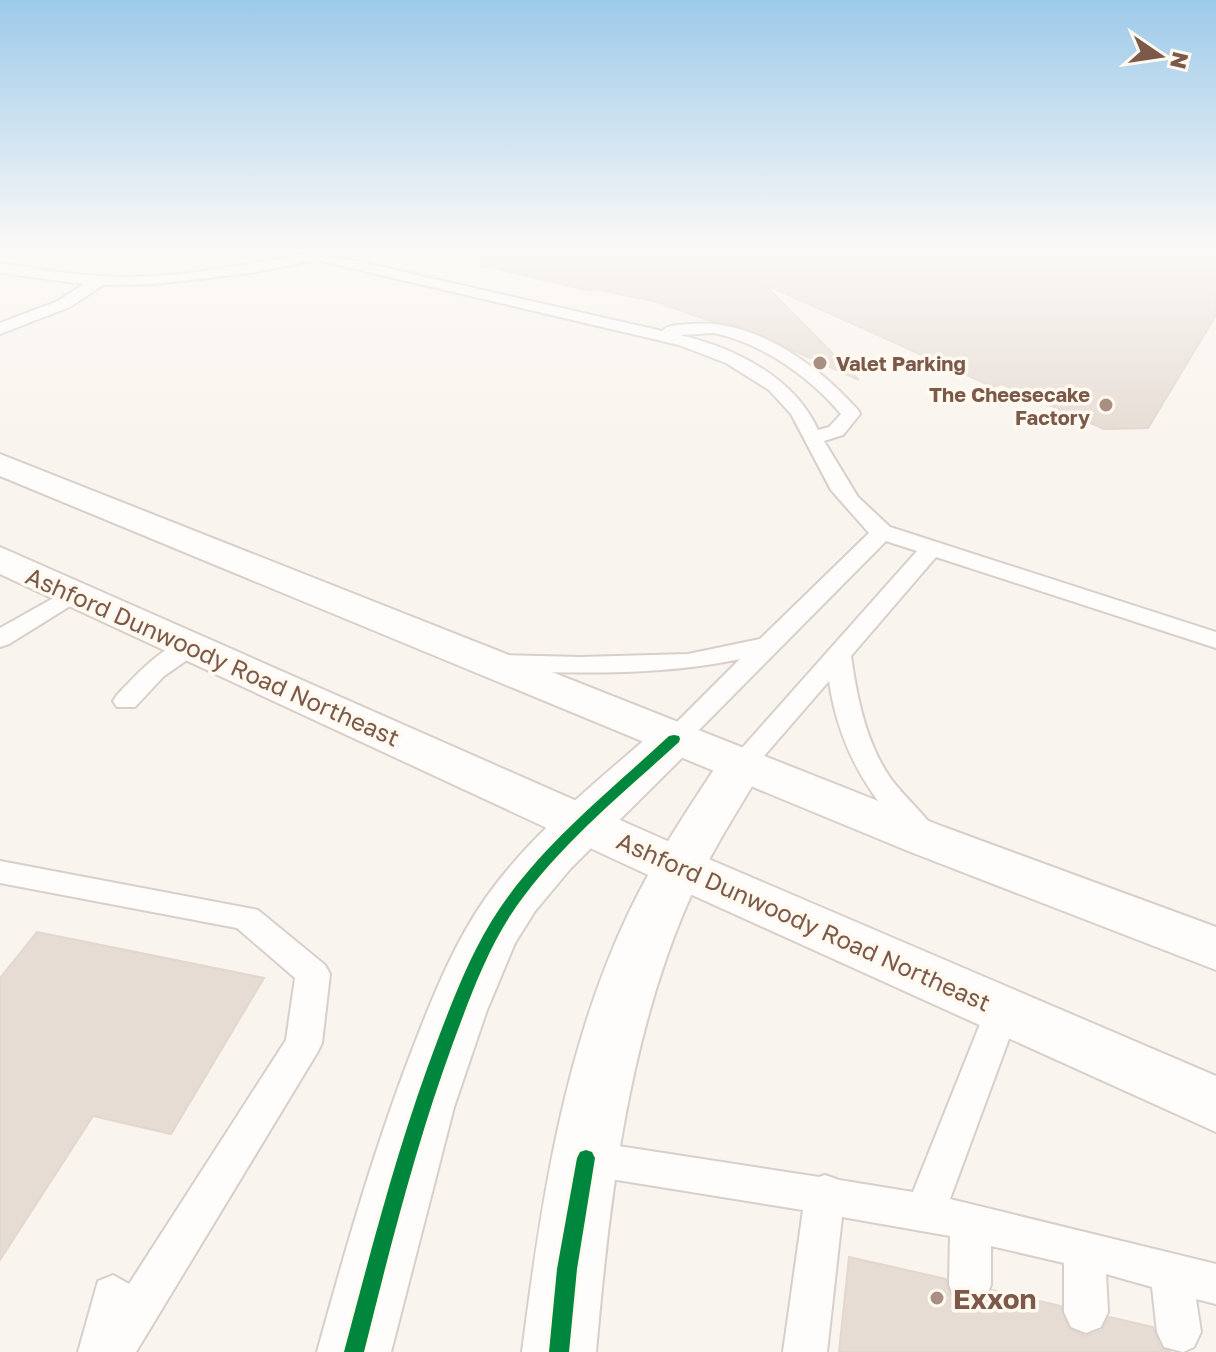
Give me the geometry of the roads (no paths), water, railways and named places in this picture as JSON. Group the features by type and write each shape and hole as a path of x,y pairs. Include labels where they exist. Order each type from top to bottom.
{"main road":[{"path":"0,464 674,739 1216,949"},
{"name":"Ashford Dunwoody Road Northeast","path":"0,559 678,867 1216,1105"},
{"path":"354,1352 410,1145 474,966 515,898 584,824 674,739"},
{"path":"559,1352 567,1269 586,1158 598,1098 632,972 678,867 741,765"}],"lane":[{"path":"0,329 43,312"},
{"path":"571,312 657,333 717,328 797,363 838,396 851,414 836,431 812,438"},
{"path":"657,333 677,346 759,373 798,410 853,508 882,532 1216,640"},
{"path":"674,739 882,532"},
{"path":"741,765 932,548"},
{"path":"0,639 75,593"},
{"path":"488,662 581,665 688,662 768,645"},
{"path":"126,701 155,671 191,646"},
{"path":"838,654 849,717 861,748 878,782 926,839"},
{"path":"0,872 247,918 313,974 304,1043 111,1352"},
{"path":"925,1212 1003,1009"},
{"path":"586,1158 825,1193 925,1212 1216,1284"},
{"path":"805,1352 825,1193"},
{"path":"970,1285 971,1222"},
{"path":"1084,1249 1086,1312"},
{"path":"1172,1273 1179,1332"},
{"path":"100,1352 113,1296"}],"place":[{"name":"Valet Parking","path":"820,363"},
{"name":"The Cheesecake Factory","path":"1106,405"},
{"name":"Exxon","path":"937,1298"}]}
